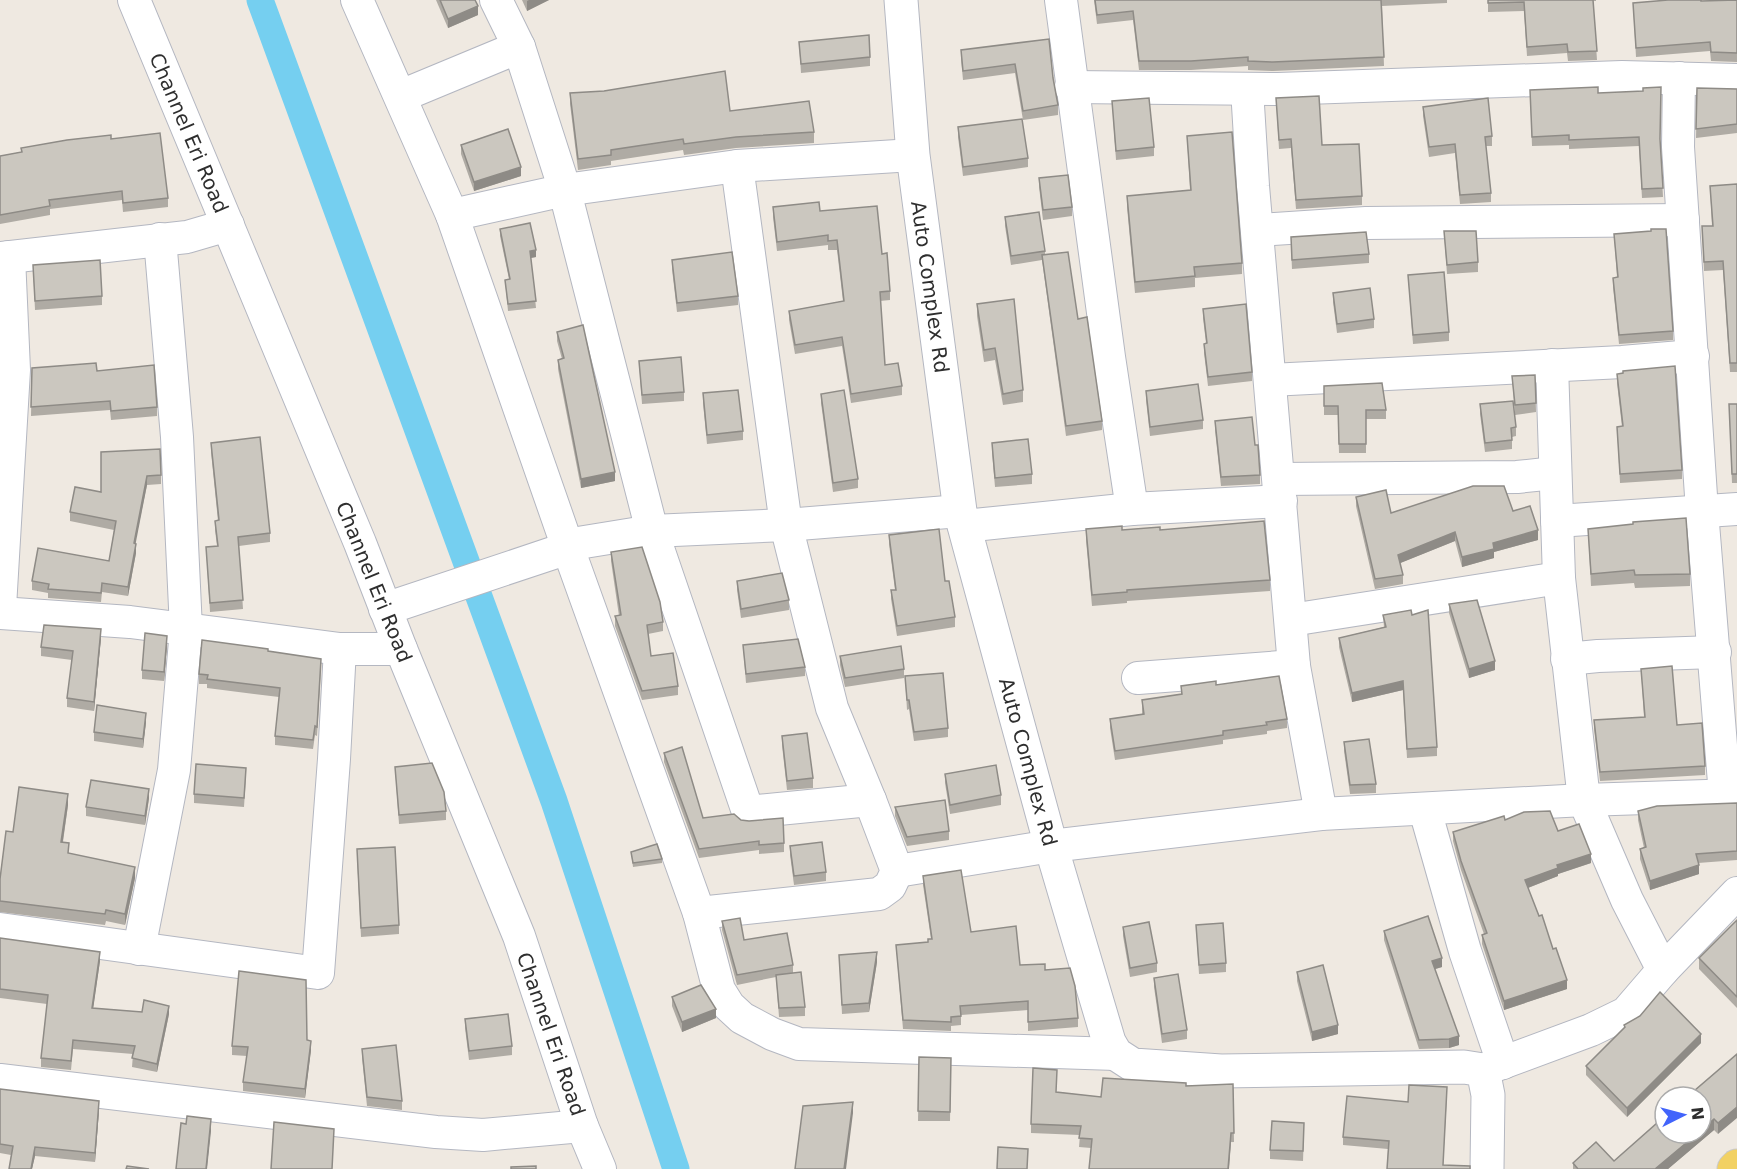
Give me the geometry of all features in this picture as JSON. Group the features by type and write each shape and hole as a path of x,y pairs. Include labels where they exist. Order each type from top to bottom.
{"street":[{"name":"Channel Eri Road","path":"134,0 519,936 582,1126 600,1169"},
{"path":"357,0 452,215 699,913 719,990 729,1006 742,1018 771,1034 800,1044 1116,1054 1133,1065 1221,1071 1493,1067 1591,1030 1626,1013 1663,970 1737,893"},
{"path":"496,0 519,47 565,190 652,531 748,812 870,800"},
{"name":"Auto Complex Rd","path":"901,0 913,155 962,519 1051,846 1109,1042 1116,1054"},
{"path":"1061,0 1071,87 1132,508"},
{"path":"401,96 519,47"},
{"path":"1071,87 1247,89 1622,76 1737,80"},
{"path":"897,872 1051,846 1321,814 1584,800 1731,795 1702,511 1678,147 1679,78"},
{"path":"1247,89 1294,666 1321,814"},
{"path":"452,215 565,190 737,166 913,155"},
{"path":"699,913 879,894 890,886 897,872 832,708 786,525 737,166"},
{"path":"1257,230 1366,223 1683,220"},
{"path":"0,607 14,370 5,257 187,237 228,225"},
{"path":"139,950 174,770 186,629 177,437 160,239"},
{"path":"1270,380 1693,356"},
{"path":"1552,365 1559,578 1584,800 1627,900 1663,970"},
{"path":"385,609 568,548 572,544 652,531 962,519 1132,508 1280,490 1556,473"},
{"path":"1557,521 1737,509"},
{"path":"1291,620 1559,578"},
{"path":"0,613 130,622 340,649 401,649"},
{"path":"0,929 318,973 340,649"},
{"path":"1567,659 1715,652"},
{"path":"1138,678 1294,666"},
{"path":"1425,810 1465,951 1493,1067 1488,1095 1488,1169"},
{"path":"0,1080 483,1136 582,1126"}],"building":[{"path":"440,0 475,0 478,6 448,19"},
{"path":"1095,0 1381,0 1384,57 1273,62 1248,61 1248,57 1191,61 1139,61 1133,11 1097,15"},
{"path":"1488,0 1593,0 1597,51 1568,52 1567,44 1527,47 1524,2 1488,3"},
{"path":"1668,0 1737,0 1737,53 1711,52 1710,42 1636,48 1633,3"},
{"path":"869,35 870,57 801,64 799,42"},
{"path":"1049,39 1058,105 1023,111 1015,64 963,71 961,50"},
{"path":"725,71 730,111 809,101 814,132 736,137 684,144 683,139 611,150 611,155 578,159 570,93 604,91"},
{"path":"1598,87 1598,93 1643,91 1643,88 1661,87 1660,139 1663,188 1642,189 1639,137 1569,140 1569,135 1532,137 1530,90"},
{"path":"1697,88 1737,89 1737,124 1696,129"},
{"path":"1319,96 1322,145 1359,144 1362,196 1296,200 1291,139 1279,140 1276,98"},
{"path":"1149,98 1154,147 1116,151 1112,101"},
{"path":"1488,98 1492,136 1485,137 1491,193 1460,195 1455,144 1429,147 1423,107"},
{"path":"1022,119 1028,158 963,167 958,127"},
{"path":"508,129 521,167 474,182 461,145"},
{"path":"1232,132 1242,263 1194,267 1195,276 1135,282 1127,196 1191,190 1187,136"},
{"path":"160,133 168,198 123,203 122,191 49,200 50,206 0,215 0,156 22,152 21,148 67,140 111,135 111,139"},
{"path":"1068,175 1072,207 1043,210 1039,178"},
{"path":"1737,184 1737,363 1730,363 1723,261 1704,262 1702,226 1713,226 1710,186"},
{"path":"819,202 820,211 877,206 882,254 887,253 890,291 880,292 885,365 898,363 902,386 851,394 842,337 795,345 789,311 844,301 837,240 828,241 828,235 777,242 773,207"},
{"path":"1039,212 1045,251 1011,256 1005,217"},
{"path":"530,223 536,250 530,251 536,301 508,304 505,280 510,279 500,229"},
{"path":"1651,229 1666,229 1673,331 1619,335 1613,278 1618,277 1614,234 1651,231"},
{"path":"1444,231 1476,231 1478,262 1447,265"},
{"path":"1366,232 1369,254 1292,260 1291,237"},
{"path":"732,252 738,296 677,303 672,260"},
{"path":"1068,252 1078,319 1087,317 1102,421 1066,426 1042,255"},
{"path":"100,260 102,296 35,301 33,265"},
{"path":"1444,272 1449,332 1413,335 1408,275"},
{"path":"1370,288 1374,319 1337,324 1333,293"},
{"path":"1014,299 1023,390 1003,394 995,348 984,350 977,304"},
{"path":"1246,304 1252,372 1208,377 1203,309"},
{"path":"583,325 615,472 581,479 558,360 564,358 557,332"},
{"path":"681,357 684,392 642,395 639,361"},
{"path":"96,363 97,371 154,365 157,407 111,411 110,401 31,407 32,368"},
{"path":"1675,366 1682,470 1620,474 1617,427 1623,426 1617,374 1623,371"},
{"path":"1535,375 1536,403 1515,405 1512,376"},
{"path":"1382,383 1386,410 1366,410 1366,444 1339,444 1338,406 1324,406 1324,386"},
{"path":"1198,384 1203,420 1150,427 1146,391"},
{"path":"738,390 743,431 707,435 703,393"},
{"path":"844,390 858,479 833,483 821,394"},
{"path":"1513,401 1516,427 1511,428 1512,440 1485,443 1480,404"},
{"path":"1729,404 1737,404 1737,474 1732,474"},
{"path":"1252,417 1255,445 1258,445 1260,475 1221,477 1215,421"},
{"path":"260,437 270,533 238,537 243,600 210,603 206,547 218,546 215,521 219,520 211,443"},
{"path":"1028,439 1032,474 995,478 992,443"},
{"path":"160,449 161,475 147,476 128,587 102,583 101,593 48,589 49,584 32,581 38,548 109,561 116,521 70,512 75,487 101,492 101,452"},
{"path":"1473,486 1504,486 1513,511 1530,506 1538,530 1493,543 1494,549 1462,557 1455,532 1398,555 1403,575 1375,579 1356,497 1386,490 1391,513"},
{"path":"1686,518 1690,574 1635,575 1634,570 1591,574 1588,529 1633,524 1633,522"},
{"path":"1264,521 1270,580 1127,590 1127,592 1092,595 1086,529 1122,526 1122,530 1160,527 1160,530"},
{"path":"939,529 945,581 949,581 955,617 897,626 891,590 896,590 889,535"},
{"path":"642,547 660,602 663,622 647,625 651,656 673,653 678,686 642,691 615,616 621,615 611,552"},
{"path":"782,573 789,600 741,609 737,581"},
{"path":"1477,600 1495,661 1469,669 1449,604"},
{"path":"1411,610 1412,615 1428,610 1437,747 1407,749 1403,681 1352,693 1339,638 1386,627 1383,615"},
{"path":"44,625 101,629 94,702 67,698 73,651 41,647"},
{"path":"145,633 167,636 164,672 142,670"},
{"path":"798,639 805,667 746,674 743,645"},
{"path":"202,640 321,659 317,727 315,726 313,740 275,736 280,688 207,679 208,675 199,674"},
{"path":"901,646 904,669 845,678 840,656"},
{"path":"1672,666 1677,725 1702,723 1705,766 1600,772 1594,720 1645,717 1641,669"},
{"path":"943,673 948,728 914,732 909,700 907,700 905,676"},
{"path":"1279,676 1287,719 1266,722 1267,725 1223,731 1223,735 1115,751 1110,719 1144,714 1142,700 1182,694 1181,686 1216,681 1216,685"},
{"path":"97,705 146,713 143,739 94,732"},
{"path":"807,733 813,778 787,781 782,736"},
{"path":"1369,739 1376,784 1350,785 1344,742"},
{"path":"682,747 703,818 734,814 741,820 749,821 783,818 784,843 759,845 759,841 699,849 664,753"},
{"path":"432,763 444,792 446,811 399,815 395,767"},
{"path":"196,764 246,768 244,798 194,794"},
{"path":"996,765 1001,795 950,805 945,774"},
{"path":"91,780 149,789 145,816 86,807"},
{"path":"19,787 68,794 61,842 69,843 68,853 135,867 125,914 106,910 105,914 0,901 0,879 6,831 13,832"},
{"path":"945,800 949,831 907,837 895,807"},
{"path":"1737,803 1737,851 1696,854 1699,865 1650,881 1640,849 1646,847 1638,811 1657,806"},
{"path":"1550,811 1558,831 1579,824 1591,854 1557,865 1558,868 1525,880 1539,916 1542,915 1553,949 1556,948 1567,980 1504,1001 1482,935 1487,933 1453,832 1504,816 1505,820 1524,812"},
{"path":"822,842 826,872 794,876 790,846"},
{"path":"657,844 662,859 633,863 631,852"},
{"path":"395,847 399,925 361,928 357,849"},
{"path":"961,870 971,932 1016,926 1020,965 1045,964 1045,970 1070,968 1075,986 1078,1018 1028,1022 1028,1001 960,1006 961,1016 951,1017 951,1022 903,1020 896,945 928,942 928,939 932,939 923,876"},
{"path":"1428,916 1442,958 1432,961 1459,1036 1449,1039 1419,1040 1384,931"},
{"path":"740,918 744,940 787,933 793,965 737,975 722,921"},
{"path":"1737,920 1737,997 1699,958"},
{"path":"1149,922 1157,963 1130,968 1123,927"},
{"path":"1223,923 1226,963 1199,965 1196,925"},
{"path":"0,938 100,952 92,1008 142,1012 144,1000 169,1006 157,1064 132,1058 135,1046 73,1040 71,1061 41,1058 48,995 0,989"},
{"path":"877,952 869,1003 842,1005 839,955"},
{"path":"1323,965 1338,1025 1312,1032 1297,972"},
{"path":"239,971 306,980 307,1040 311,1041 305,1089 243,1082 248,1047 232,1046"},
{"path":"801,972 805,1007 779,1008 776,975"},
{"path":"1178,974 1187,1030 1162,1034 1154,978"},
{"path":"701,985 716,1009 682,1022 672,997"},
{"path":"1660,992 1701,1034 1627,1108 1586,1066 1625,1027 1624,1025 1640,1016"},
{"path":"508,1014 512,1046 469,1051 465,1019"},
{"path":"396,1045 402,1101 367,1097 362,1049"},
{"path":"1737,1054 1737,1107 1718,1123 1713,1120 1713,1085 1701,1085"},
{"path":"919,1057 951,1058 950,1112 918,1111"},
{"path":"1033,1068 1057,1070 1056,1092 1101,1097 1103,1078 1186,1083 1186,1086 1233,1084 1234,1133 1231,1133 1228,1169 1089,1169 1092,1139 1079,1138 1081,1126 1031,1124"},
{"path":"1409,1085 1447,1087 1443,1165 1470,1166 1470,1169 1387,1169 1389,1141 1343,1137 1347,1096 1408,1102"},
{"path":"0,1089 99,1101 95,1153 35,1147 31,1169 9,1169 13,1146 0,1144"},
{"path":"853,1102 844,1169 795,1169 803,1106"},
{"path":"187,1116 211,1119 206,1169 176,1169 181,1123 186,1124"},
{"path":"1272,1121 1304,1123 1303,1151 1270,1150"},
{"path":"274,1122 334,1129 332,1169 271,1169"},
{"path":"1653,1127 1653,1145 1684,1145 1655,1169 1578,1169 1573,1163 1596,1142 1614,1161"},
{"path":"998,1147 1028,1149 1027,1169 997,1169"},
{"path":"127,1166 149,1169 126,1169"},
{"path":"536,1166 536,1169 511,1169 511,1167"}],"waterway":[{"path":"260,0 554,801 676,1169"}]}
